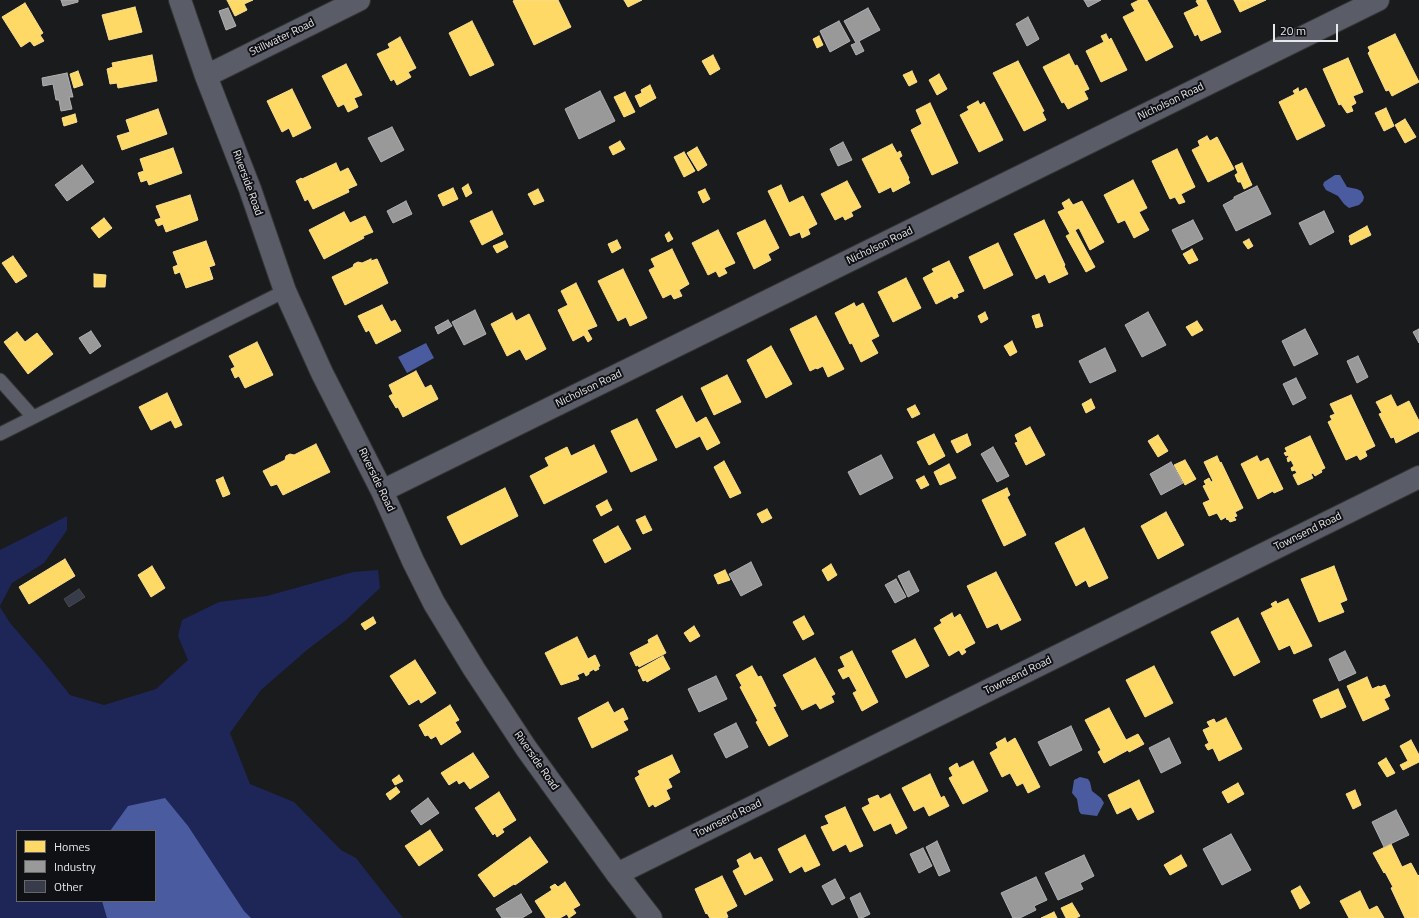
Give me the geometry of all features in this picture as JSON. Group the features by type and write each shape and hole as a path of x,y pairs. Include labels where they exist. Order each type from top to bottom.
{"street":[{"name":"Riverside Road","path":"180,0 206,76 250,189 285,291 322,373 382,491 413,561 434,603 474,670 526,748 617,874 651,918"},
{"name":"Stillwater Road","path":"206,76 359,0"},
{"name":"Nicholson Road","path":"382,491 1378,0"},
{"name":"Townsend Road","path":"617,874 1419,477"}],"lane":[{"path":"0,434 285,291"},
{"path":"0,380 33,417"}],"shaded area":[{"path":"1335,175 1340,175 1347,187 1361,191 1364,197 1363,201 1359,205 1349,208 1338,196 1326,190 1323,185 1324,182"},
{"path":"426,343 434,358 407,373 398,357"},
{"path":"67,516 67,530 44,563 12,583 0,606 0,550"},
{"path":"378,570 380,588 345,621 307,650 261,690 230,733 250,784 294,802 341,850 356,858 403,918 0,918 0,607 10,623 70,695 104,705 156,689 188,660 178,636 182,620 219,602 267,596 353,572"},
{"path":"1080,777 1088,779 1092,791 1101,798 1104,803 1097,816 1081,814 1079,811 1077,799 1072,793 1074,780"},
{"path":"165,798 188,826 244,911 251,918 107,918 102,902 156,902 156,830 111,830 128,806"}],"building: Homes":[{"path":"227,0 253,0 244,4 247,10 235,16"},
{"path":"558,0 571,27 534,45 513,1"},
{"path":"624,0 642,0 628,7"},
{"path":"1139,0 1147,0 1173,47 1146,61 1123,17 1135,11 1131,4"},
{"path":"1206,0 1221,32 1201,41 1198,34 1195,36 1184,13 1199,6 1196,1"},
{"path":"1234,0 1266,0 1240,12"},
{"path":"25,3 43,33 40,35 44,41 34,46 30,41 21,47 2,17"},
{"path":"135,7 142,32 109,40 102,15"},
{"path":"472,21 494,65 470,76 449,33"},
{"path":"1106,34 1109,40 1111,38 1127,70 1101,82 1086,51 1104,42 1101,36"},
{"path":"1395,34 1419,82 1392,96 1389,90 1386,91 1368,53 1370,51 1368,47"},
{"path":"819,36 823,45 817,48 813,39"},
{"path":"400,37 416,68 408,72 411,77 397,85 394,79 391,81 377,54 390,48 388,44"},
{"path":"1069,54 1075,66 1077,65 1089,89 1084,91 1088,99 1068,109 1064,102 1062,103 1043,67"},
{"path":"152,55 157,81 118,88 117,83 110,84 107,69 113,67 112,63"},
{"path":"713,55 720,69 710,75 702,61"},
{"path":"1348,58 1363,92 1353,96 1356,103 1351,106 1353,111 1347,113 1341,104 1339,105 1323,69"},
{"path":"1018,61 1044,111 1042,112 1046,120 1024,131 993,73"},
{"path":"346,64 362,95 354,98 358,107 348,112 344,104 338,107 322,76"},
{"path":"78,71 83,85 74,88 70,74"},
{"path":"912,71 917,82 909,86 903,75"},
{"path":"939,74 947,89 937,95 929,80"},
{"path":"650,85 656,98 640,107 635,96 642,93 641,90"},
{"path":"1298,88 1299,92 1306,88 1325,126 1297,140 1279,102 1295,94 1293,91"},
{"path":"292,89 311,128 293,137 289,128 282,132 267,101"},
{"path":"625,92 635,112 624,117 614,97"},
{"path":"978,101 980,105 984,102 1003,140 979,152 960,115 969,110 967,107"},
{"path":"930,103 958,163 932,175 911,130 922,124 916,110"},
{"path":"1386,108 1394,126 1384,131 1375,113"},
{"path":"158,109 167,134 122,150 117,136 130,132 126,120"},
{"path":"75,114 77,122 64,126 62,118"},
{"path":"1405,119 1416,137 1405,143 1395,125"},
{"path":"1207,136 1210,141 1217,137 1234,169 1208,182 1192,150 1200,146 1198,141"},
{"path":"620,141 625,149 613,155 609,147"},
{"path":"892,144 897,153 900,151 902,156 899,158 910,183 893,192 891,187 879,193 862,159"},
{"path":"697,147 707,165 698,171 687,153"},
{"path":"173,148 182,173 149,185 147,180 141,182 138,173 144,171 140,159"},
{"path":"1177,149 1195,187 1181,194 1185,202 1179,204 1175,197 1170,199 1152,161"},
{"path":"684,152 695,171 684,177 674,157"},
{"path":"336,163 340,172 348,168 357,185 348,189 349,192 313,209 308,199 305,201 296,181"},
{"path":"1242,163 1252,185 1244,189 1241,182 1238,182 1235,175 1238,173 1235,166"},
{"path":"1133,180 1147,208 1139,212 1149,230 1134,238 1125,220 1118,223 1104,195"},
{"path":"847,181 861,207 851,212 853,216 845,220 843,216 835,220 821,194"},
{"path":"468,184 472,193 466,197 462,188"},
{"path":"781,185 789,203 803,196 817,224 808,229 810,234 802,238 800,232 790,236 768,191"},
{"path":"453,188 458,199 443,206 438,195"},
{"path":"538,189 544,201 534,205 528,194"},
{"path":"705,189 710,199 703,203 698,192"},
{"path":"190,195 198,220 166,232 163,224 158,226 155,220 161,218 156,206"},
{"path":"1069,199 1073,205 1082,201 1104,242 1090,250 1079,228 1075,230 1095,267 1086,272 1066,236 1070,234 1058,212 1065,209 1062,203"},
{"path":"492,211 503,234 482,245 470,221"},
{"path":"344,212 350,223 365,216 373,232 363,236 364,238 324,259 309,230"},
{"path":"104,218 112,228 99,238 91,228"},
{"path":"765,220 779,248 768,254 771,260 754,269 737,233"},
{"path":"1044,220 1068,274 1049,283 1045,274 1036,279 1014,234"},
{"path":"1367,226 1371,235 1351,245 1349,236"},
{"path":"718,230 735,263 724,268 727,273 719,277 716,271 708,275 692,243"},
{"path":"669,232 673,239 668,242 665,235"},
{"path":"1249,239 1253,246 1248,249 1243,242"},
{"path":"617,240 621,248 612,253 608,244"},
{"path":"206,241 215,265 209,267 213,279 186,288 180,272 175,274 173,267 178,265 173,252"},
{"path":"505,241 508,247 497,253 493,246"},
{"path":"998,243 1013,275 984,289 969,257"},
{"path":"672,249 689,284 679,290 682,296 674,299 671,294 663,298 649,270 655,267 651,259"},
{"path":"1192,249 1198,260 1189,264 1183,254"},
{"path":"13,256 27,276 16,283 2,263"},
{"path":"371,259 371,261 377,259 388,283 345,305 332,277 353,267 354,264 358,262 362,263"},
{"path":"949,261 964,291 957,294 958,297 954,299 952,296 936,304 923,278 934,272 932,269"},
{"path":"623,269 647,318 630,326 626,317 618,321 598,281"},
{"path":"94,274 106,275 105,287 94,287"},
{"path":"906,278 921,308 893,322 878,292"},
{"path":"576,283 597,326 587,330 592,339 588,342 584,335 573,341 558,310 568,305 561,291"},
{"path":"854,303 856,307 863,303 879,336 871,340 878,353 861,362 852,343 850,344 835,313"},
{"path":"382,305 391,322 395,320 401,331 376,344 369,330 366,332 358,316"},
{"path":"985,312 988,319 981,323 978,316"},
{"path":"512,313 516,321 529,314 546,349 526,360 520,349 507,356 491,324"},
{"path":"1039,314 1043,326 1036,328 1032,316"},
{"path":"816,316 844,369 828,377 823,366 810,371 790,329"},
{"path":"1197,321 1203,330 1192,336 1186,327"},
{"path":"17,332 25,342 37,333 53,354 28,374 4,342"},
{"path":"1012,341 1017,352 1010,356 1004,346"},
{"path":"257,342 273,375 245,388 239,376 235,378 231,369 235,367 229,356"},
{"path":"771,346 792,384 766,398 747,360"},
{"path":"416,371 425,388 431,385 438,399 403,417 398,407 396,408 389,396 393,394 389,385"},
{"path":"727,375 741,402 714,415 701,388"},
{"path":"167,393 182,425 175,428 171,420 151,430 139,407"},
{"path":"1351,395 1375,446 1365,451 1367,456 1360,460 1357,455 1346,460 1328,422 1332,420 1330,416 1335,414 1330,404"},
{"path":"1391,395 1397,407 1409,401 1419,421 1419,431 1396,443 1394,437 1391,438 1379,414 1382,413 1376,402"},
{"path":"682,396 696,423 706,417 720,443 707,450 700,436 676,448 656,410"},
{"path":"1091,399 1095,408 1086,413 1082,404"},
{"path":"915,405 920,414 912,418 907,409"},
{"path":"637,419 657,460 631,472 611,431"},
{"path":"1030,427 1045,455 1026,465 1015,443 1018,442 1015,435"},
{"path":"934,434 945,456 929,465 917,442"},
{"path":"967,434 971,445 957,453 951,441"},
{"path":"1158,435 1168,451 1158,457 1148,441"},
{"path":"1310,436 1325,468 1321,470 1322,472 1315,476 1313,473 1311,474 1313,478 1298,485 1293,475 1297,473 1295,470 1292,471 1291,468 1294,466 1291,460 1288,462 1287,458 1289,457 1284,453 1287,452 1285,448"},
{"path":"316,444 330,472 283,495 277,484 271,486 263,471 285,460 286,456 290,454 294,455"},
{"path":"594,445 607,472 544,504 530,476 549,466 545,458 567,447 571,456"},
{"path":"1217,456 1243,508 1235,512 1237,516 1234,517 1236,520 1230,522 1226,517 1221,520 1217,513 1209,516 1203,503 1210,500 1203,486 1206,485 1204,481 1209,478 1211,482 1213,481 1204,462"},
{"path":"1257,456 1260,462 1268,458 1283,489 1274,493 1273,491 1258,499 1241,464"},
{"path":"1185,460 1196,479 1185,485 1174,465"},
{"path":"724,461 741,493 730,498 714,467"},
{"path":"949,464 956,478 940,485 934,472"},
{"path":"924,476 929,485 921,489 916,480"},
{"path":"223,477 230,494 223,497 216,480"},
{"path":"505,488 518,516 461,545 447,517"},
{"path":"1007,488 1010,495 1007,497 1026,535 1004,546 982,500"},
{"path":"607,500 612,510 601,516 596,506"},
{"path":"767,509 772,518 762,523 757,514"},
{"path":"1166,512 1184,545 1158,559 1141,526"},
{"path":"645,516 652,530 643,534 636,520"},
{"path":"618,526 631,549 605,563 593,540"},
{"path":"1084,528 1108,578 1089,587 1086,580 1076,586 1055,543"},
{"path":"65,559 75,576 29,604 19,587"},
{"path":"831,564 837,575 828,581 822,570"},
{"path":"152,566 165,588 151,597 138,575"},
{"path":"1334,566 1347,600 1340,603 1344,612 1319,622 1301,579"},
{"path":"725,570 730,580 718,584 714,575"},
{"path":"996,572 1021,620 1001,630 998,623 987,628 967,586"},
{"path":"1288,599 1312,646 1294,654 1290,645 1279,650 1261,613 1273,607 1271,604 1276,601 1277,604"},
{"path":"952,613 954,618 960,614 975,643 964,649 966,652 962,655 959,650 949,656 934,628 942,623 940,620"},
{"path":"804,616 814,634 803,640 793,622"},
{"path":"373,617 376,623 365,630 361,624"},
{"path":"1238,618 1260,662 1234,676 1211,632"},
{"path":"694,626 700,636 690,642 684,633"},
{"path":"657,635 666,653 639,667 638,665 636,666 630,653 649,643 648,640"},
{"path":"577,637 588,659 595,655 600,666 598,667 599,669 595,671 594,669 586,676 584,672 577,675 579,679 561,685 545,653"},
{"path":"915,639 929,666 906,678 892,651"},
{"path":"852,651 878,702 862,711 853,693 857,691 849,676 843,679 838,670 845,667 840,657"},
{"path":"663,656 670,669 647,682 646,680 643,681 638,670"},
{"path":"815,658 835,694 831,696 834,702 820,709 816,703 802,710 783,675"},
{"path":"415,660 436,693 421,703 419,699 409,705 390,676"},
{"path":"752,666 758,677 761,676 776,706 773,707 788,736 769,746 756,722 758,721 740,687 742,686 736,675"},
{"path":"1154,666 1173,703 1145,717 1126,680"},
{"path":"1367,677 1372,689 1385,685 1390,696 1384,699 1389,709 1363,721 1347,686"},
{"path":"1338,689 1346,707 1321,718 1313,700"},
{"path":"608,702 614,713 623,708 628,719 623,721 628,730 592,748 578,718"},
{"path":"450,705 459,720 455,722 461,732 441,745 436,736 431,739 428,735 425,736 419,725"},
{"path":"1109,708 1126,740 1138,734 1144,744 1129,752 1128,750 1104,763 1098,752 1101,750 1085,720"},
{"path":"1226,718 1242,749 1219,761 1213,748 1208,750 1205,745 1209,743 1203,730 1210,727 1207,722 1214,719 1216,723"},
{"path":"1005,738 1007,743 1015,738 1040,787 1028,793 1023,783 1017,786 1010,773 1002,777 990,753 998,748 996,743"},
{"path":"1411,740 1419,755 1419,762 1403,770 1400,765 1408,761 1400,746"},
{"path":"473,753 489,777 470,789 464,781 459,784 457,780 449,785 441,773"},
{"path":"672,755 680,772 668,779 672,787 666,790 670,799 655,807 653,804 649,807 635,778 640,775 638,771"},
{"path":"1386,758 1395,773 1387,777 1378,763"},
{"path":"973,761 988,791 963,804 949,778 953,776 949,768 957,763 959,768"},
{"path":"930,774 941,798 944,796 949,806 929,816 924,806 914,811 902,788"},
{"path":"399,775 403,781 395,785 392,780"},
{"path":"1139,780 1154,812 1138,820 1131,807 1117,814 1108,795"},
{"path":"1238,783 1244,794 1228,803 1222,792"},
{"path":"396,787 400,792 390,800 386,794"},
{"path":"1355,790 1361,805 1353,809 1346,794"},
{"path":"499,792 516,820 502,829 504,832 497,837 495,833 493,835 475,808"},
{"path":"890,794 907,828 896,834 891,823 874,831 862,808 870,804 868,799 878,795 880,799"},
{"path":"845,807 863,846 850,852 846,844 833,851 821,827 829,824 825,816"},
{"path":"430,830 443,850 419,866 405,846"},
{"path":"805,835 820,865 805,872 802,866 790,873 778,849"},
{"path":"530,837 548,862 515,885 514,884 494,897 478,875"},
{"path":"1391,844 1402,867 1411,863 1418,876 1419,875 1419,918 1405,918 1391,888 1393,887 1373,853"},
{"path":"750,853 754,860 761,857 773,880 745,895 733,871 740,867 737,860"},
{"path":"1181,855 1187,866 1170,875 1164,865"},
{"path":"722,876 737,906 726,912 728,917 710,918 707,913 706,914 695,889"},
{"path":"565,882 580,905 573,909 576,913 569,918 567,914 560,918 546,918 535,901 552,890 550,887 555,884 558,887"},
{"path":"1300,886 1310,903 1300,909 1291,891"},
{"path":"1360,891 1369,910 1377,906 1384,918 1349,918 1340,901"},
{"path":"1072,903 1080,916 1076,918 1066,918 1061,908"},
{"path":"1054,912 1057,918 1041,918"}],"building: Industry":[{"path":"61,0 78,0 78,2 63,6"},
{"path":"1084,0 1101,0 1088,7"},
{"path":"228,8 236,26 226,30 219,11"},
{"path":"868,8 880,30 859,41 864,51 856,55 851,45 856,43 844,21"},
{"path":"1028,17 1039,39 1027,46 1016,24"},
{"path":"839,21 850,41 830,52 820,31"},
{"path":"67,73 73,97 69,97 72,109 61,111 59,100 56,100 53,84 43,86 42,78"},
{"path":"600,91 615,121 579,139 565,109"},
{"path":"392,127 404,150 381,162 368,138"},
{"path":"843,142 852,160 838,166 830,149"},
{"path":"82,165 94,182 67,201 55,185"},
{"path":"1257,186 1271,214 1236,231 1223,205 1234,199 1234,197"},
{"path":"406,201 412,214 393,223 387,211"},
{"path":"1324,211 1334,232 1310,245 1299,223"},
{"path":"1193,220 1203,239 1182,250 1172,230"},
{"path":"475,310 486,334 464,345 452,322"},
{"path":"1148,312 1166,345 1142,357 1125,325"},
{"path":"448,320 452,326 438,334 435,327"},
{"path":"1305,329 1318,354 1294,366 1282,341"},
{"path":"1419,329 1419,343 1413,332"},
{"path":"91,331 101,346 90,354 79,338"},
{"path":"1105,348 1116,371 1090,383 1079,361"},
{"path":"1358,356 1368,377 1357,383 1347,361"},
{"path":"1296,378 1306,398 1293,405 1283,384"},
{"path":"993,447 1009,476 997,482 981,454"},
{"path":"881,455 893,478 860,495 848,472"},
{"path":"1171,462 1183,483 1161,495 1150,474"},
{"path":"751,562 762,585 741,596 729,574"},
{"path":"909,571 919,591 908,597 898,576"},
{"path":"896,579 906,597 895,603 885,585"},
{"path":"1345,651 1356,673 1339,681 1329,659"},
{"path":"716,676 727,699 699,712 688,689"},
{"path":"736,723 748,747 726,758 714,734"},
{"path":"1071,726 1082,750 1050,766 1038,742"},
{"path":"1169,738 1181,763 1161,773 1149,748"},
{"path":"428,798 439,813 421,825 411,811"},
{"path":"1396,810 1409,835 1384,847 1372,822"},
{"path":"1231,834 1251,870 1222,885 1203,849"},
{"path":"937,841 950,871 939,876 926,847"},
{"path":"923,848 932,866 919,873 910,854"},
{"path":"1084,855 1094,876 1080,883 1083,889 1058,900 1045,873"},
{"path":"1036,877 1047,900 1034,906 1036,910 1020,918 1013,918 1001,893"},
{"path":"835,879 845,898 832,905 822,886"},
{"path":"860,893 870,914 862,918 859,918 850,898"},
{"path":"521,894 532,912 522,918 502,918 496,909"}],"building: Other":[{"path":"79,589 85,597 69,607 64,599"}]}
